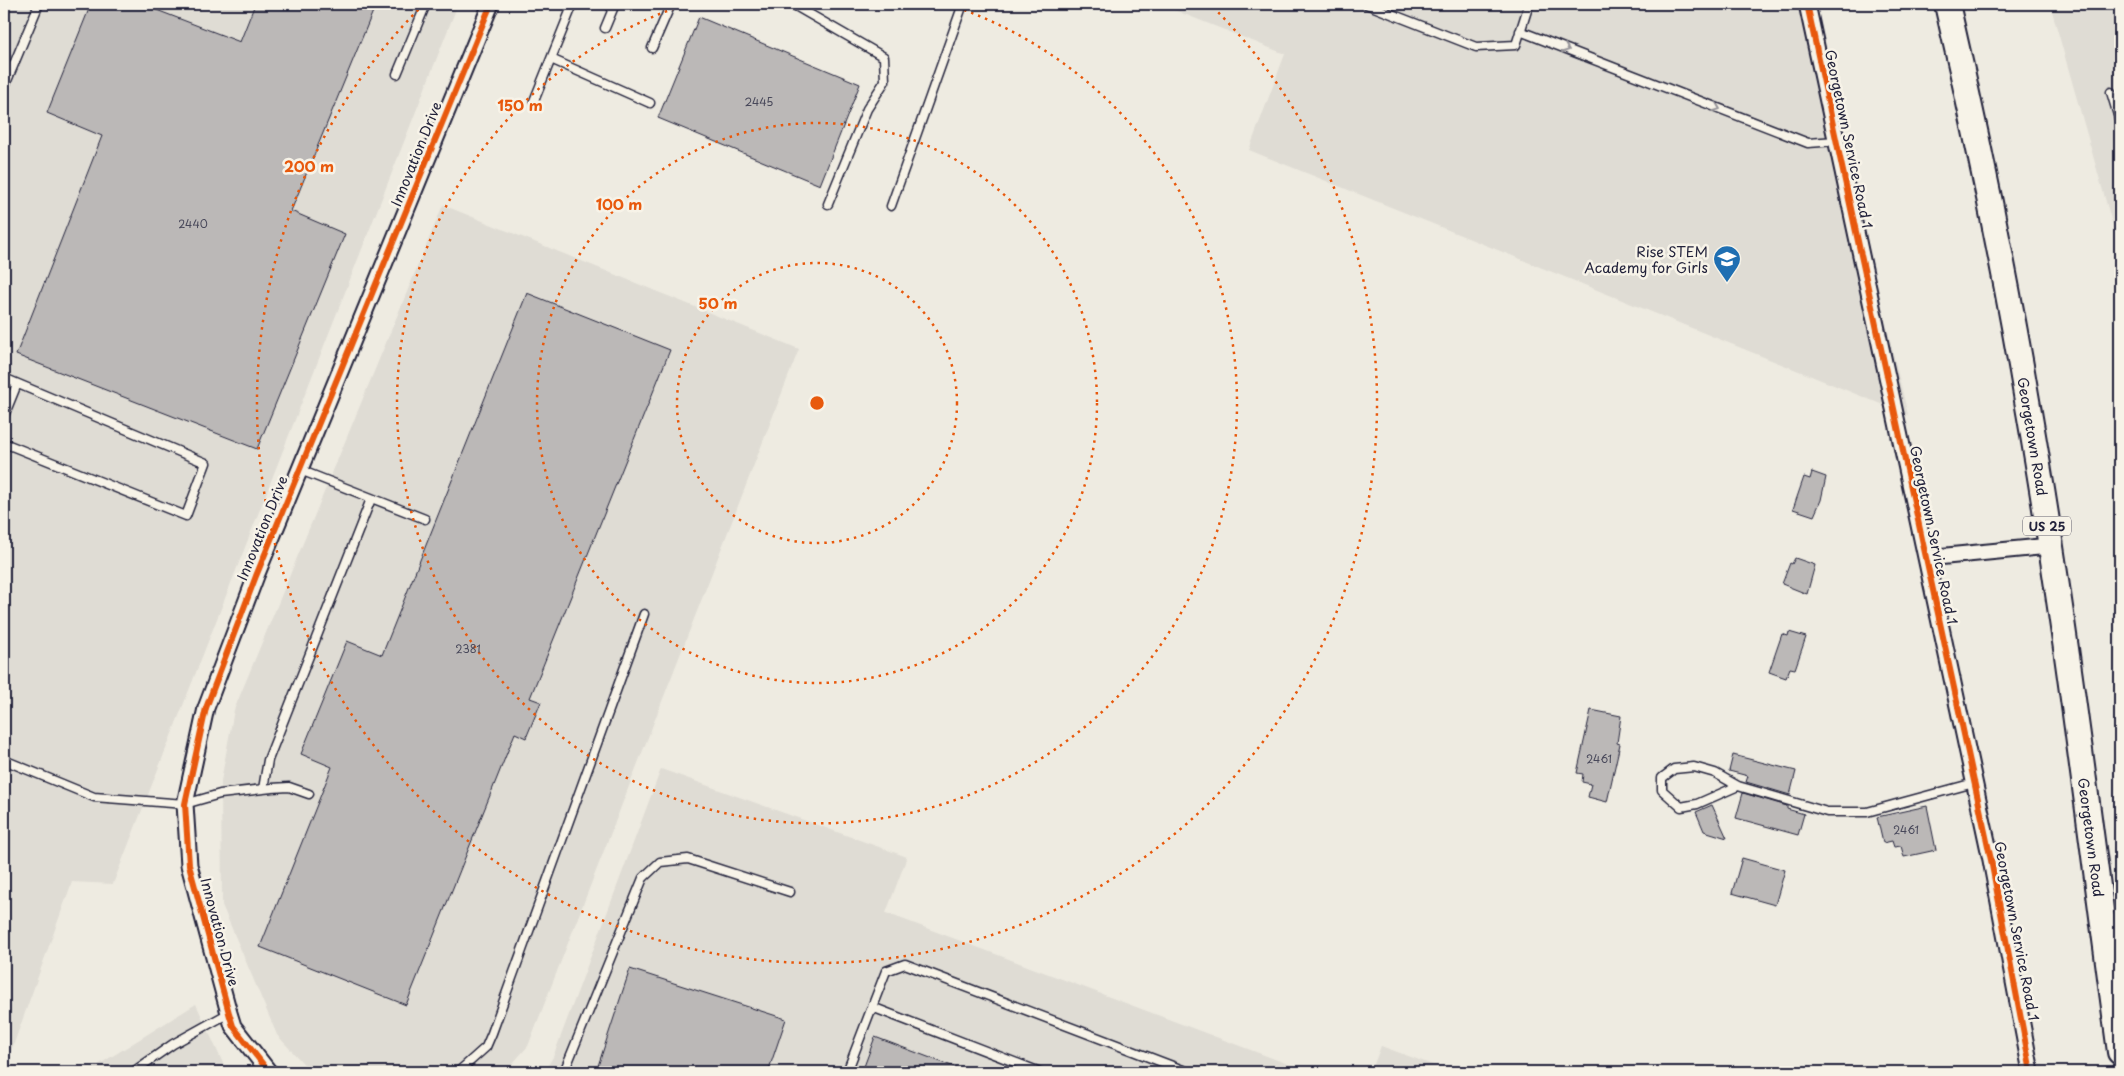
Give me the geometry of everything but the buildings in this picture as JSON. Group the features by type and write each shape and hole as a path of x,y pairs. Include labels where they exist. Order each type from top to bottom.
{"main road":[{"name":"Georgetown Road","path":"1946,4 1975,126 2001,256 2029,413 2050,546 2120,1052"}],"street":[{"name":"Innovation Drive","path":"269,1072 233,1026 190,865 185,804 206,708 300,470 491,4"},
{"name":"Georgetown Service Road 1","path":"1807,4 1974,783 2031,1072"},
{"path":"1926,558 2050,546"}],"lane":[{"path":"4,88 39,4"},
{"path":"397,74 426,4"},
{"path":"534,101 573,4"},
{"path":"605,28 615,4"},
{"path":"652,48 671,4"},
{"path":"792,4 884,57 885,81 867,109 828,204"},
{"path":"891,206 963,4"},
{"path":"1366,4 1476,47 1516,45 1529,4"},
{"path":"1520,31 1808,143 1836,142"},
{"path":"551,58 650,103"},
{"path":"2111,92 2120,122"},
{"path":"4,378 206,463 186,516 4,443"},
{"path":"4,416 17,384"},
{"path":"300,470 425,519"},
{"path":"263,789 268,760 371,499"},
{"path":"458,1072 486,1047 492,1034 644,614"},
{"path":"4,760 94,797 185,804 220,794 263,789 289,788 310,794"},
{"path":"1738,786 1697,804 1681,807 1662,790 1662,778 1674,770 1694,767 1715,772 1726,781 1738,786 1827,812 1867,812 1974,783"},
{"path":"564,1072 642,878 660,862 688,859 790,892"},
{"path":"847,1072 886,971 895,965 905,964 1188,1072"},
{"path":"872,1007 1040,1072"},
{"path":"133,1072 173,1044 229,1013"}],"shaded area":[{"path":"4,4 458,4 113,884 72,882 8,1060 4,1059"},
{"name":"Rise STEM Academy for Girls","path":"1159,4 1809,4 1908,415 1249,150 1285,54"},
{"path":"2050,4 2120,4 2120,251"},
{"path":"443,205 799,349 528,1046 505,1072 311,1072 277,1035 222,905 221,781 234,710"},
{"path":"661,769 907,857 886,913 1309,1072 544,1072 553,1057"},
{"path":"196,1004 227,1072 87,1072"},
{"path":"1381,1046 1452,1072 1371,1072"}],"cycle path":[{"path":"269,1072 233,1026 189,865 185,804 206,708 256,576 491,4"},
{"path":"1807,4 1991,860 2031,1072"}],"place":[{"name":"Rise STEM Academy for Girls","path":"1727,283"}]}
